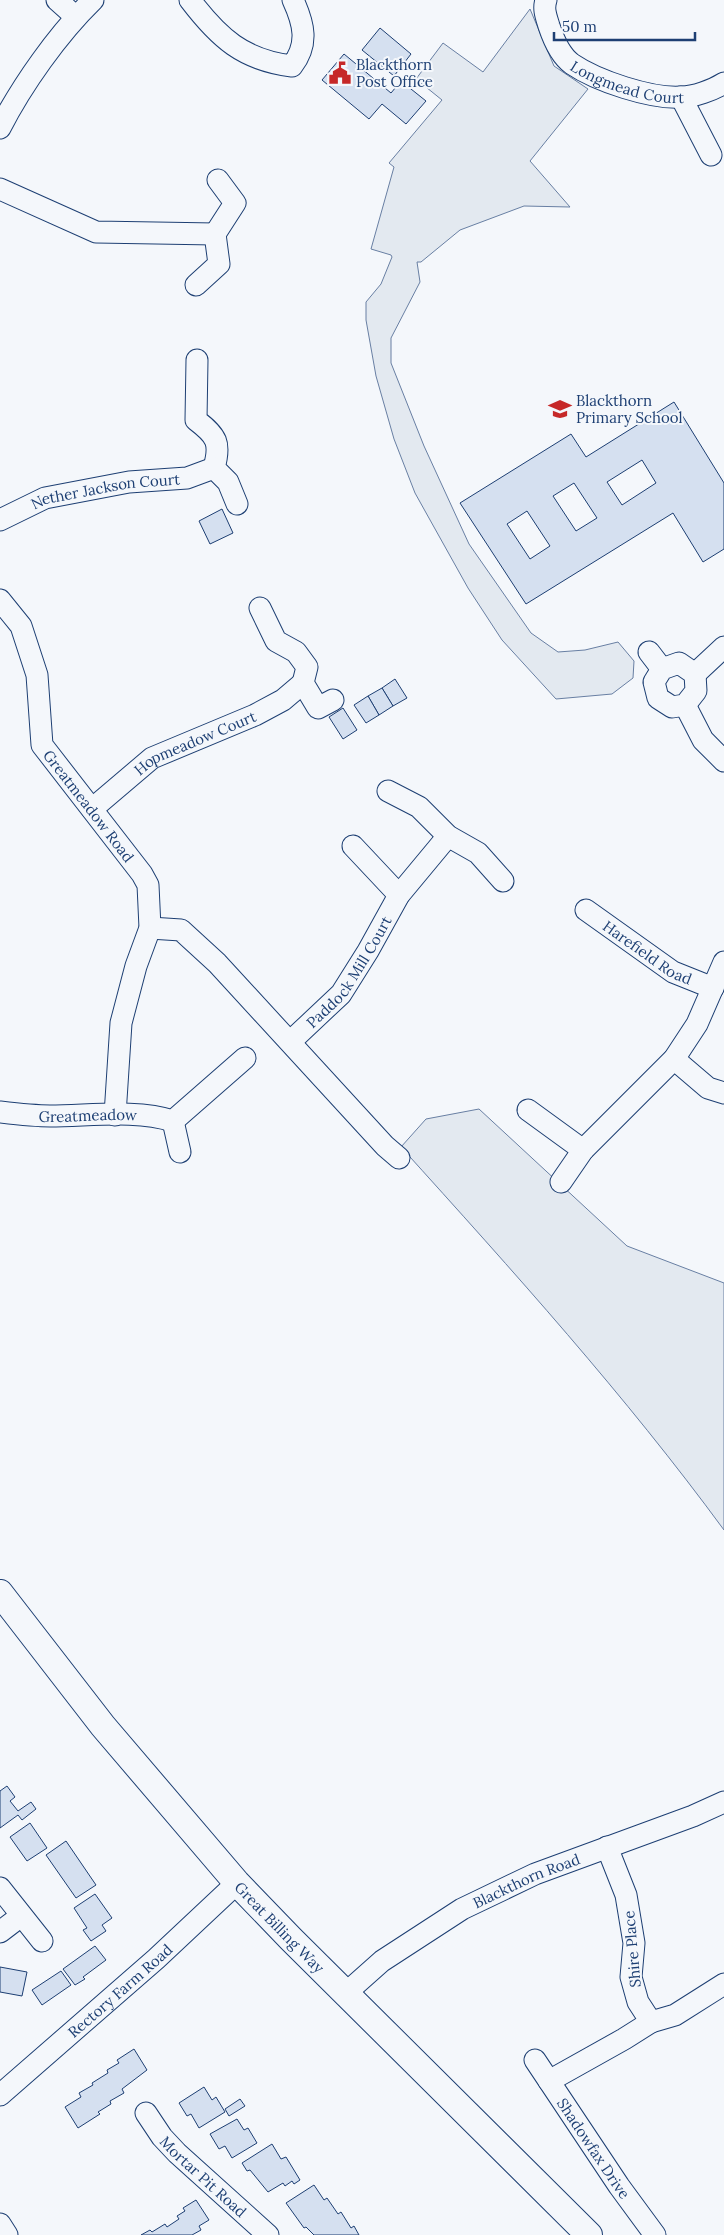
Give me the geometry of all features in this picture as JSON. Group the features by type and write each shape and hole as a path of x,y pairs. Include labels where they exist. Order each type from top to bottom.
{"main road":[{"name":"Great Billing Way","path":"0,1593 103,1726 237,1882 589,2235"}],"street":[{"path":"57,0 76,17"},
{"path":"0,128 14,101 76,17 94,0"},
{"path":"190,0 208,24 237,48 258,59 292,66 300,55 304,34 293,0"},
{"name":"Longmead Court","path":"546,0 544,7 553,39 571,63 600,78 648,93 681,97 717,88 724,83"},
{"path":"681,97 711,155"},
{"path":"196,285 219,264 215,234 235,203 218,180"},
{"path":"0,189 96,232 215,234"},
{"path":"196,360 196,420 211,431 219,450 214,468 228,482 237,504"},
{"name":"Nether Jackson Court","path":"0,520 45,498 129,482 187,478 214,468"},
{"name":"Greatmeadow Road","path":"0,600 21,626 37,675 42,744 142,874 148,885 150,928 136,966 121,1023 115,1115"},
{"path":"260,608 276,641 296,652 307,667 304,683 318,708 333,700"},
{"path":"695,674 724,647"},
{"path":"649,652 662,669"},
{"path":"679,663 695,674 696,691 685,705 672,706 658,698 654,682 662,669 679,663"},
{"name":"Hopmeadow Court","path":"92,809 152,758 255,715 283,700 304,683"},
{"path":"685,705 703,740 724,761"},
{"path":"388,791 419,807 448,836 478,852 503,881"},
{"name":"Paddock Mill Court","path":"290,1041 341,994 368,951 399,895 448,836"},
{"path":"353,846 399,895"},
{"name":"Harefield Road","path":"586,910 673,972 713,988"},
{"path":"150,928 181,930 217,963 399,1158"},
{"name":"Harefield Road","path":"561,1182 583,1150 674,1059 698,1024 724,962"},
{"path":"180,1152 173,1121 245,1058"},
{"path":"674,1059 708,1088 724,1093"},
{"path":"528,1110 583,1150"},
{"name":"Greatmeadow","path":"0,1112 48,1116 115,1115 161,1117 173,1121"},
{"name":"Blackthorn Road","path":"346,1993 382,1961 462,1909 535,1874 693,1816 724,1802"},
{"name":"Shire Place","path":"607,1847 626,1895 634,1943 631,1977 638,2002 651,2022"},
{"name":"Rectory Farm Road","path":"0,2095 156,1959 237,1882"},
{"path":"0,1888 42,1941"},
{"path":"0,1932 21,1916"},
{"path":"549,2081 651,2022 675,2015 724,1984"},
{"name":"Shadowfax Drive","path":"536,2060 619,2186 655,2235"},
{"name":"Mortar Pit Road","path":"146,2113 162,2138 263,2233"},
{"path":"0,2224 7,2235"}],"shaded area":[{"path":"530,9 554,66 588,89 530,161 570,207 524,206 460,230 421,262 417,262 420,282 391,338 391,363 424,446 469,544 531,633 558,652 585,650 618,642 634,661 633,678 612,694 556,699 502,640 468,588 415,493 394,439 376,376 366,320 366,302 381,284 392,257 391,255 371,249 394,167 389,163 442,100 416,79 443,43 483,72"},
{"path":"479,1109 627,1246 724,1283 724,1530 608,1382 401,1147 426,1119"}],"building":[{"path":"380,28 411,54 394,76 362,50"},
{"path":"344,54 391,93 401,81 426,101 406,124 382,104 369,119 322,80"},
{"name":"Blackthorn Primary School","path":"674,402 724,483 724,549 703,562 673,513 526,604 460,503 571,434 586,457","holes":["642,460 656,483 622,505 607,482","574,483 597,518 576,531 553,496","527,511 550,546 530,559 507,524"]},
{"path":"222,509 233,533 210,544 199,521"},
{"path":"395,679 407,698 393,706 382,688"},
{"path":"382,688 393,706 379,715 368,696"},
{"path":"368,696 379,715 366,723 354,705"},
{"path":"343,708 357,730 343,739 329,717"},
{"path":"7,1786 15,1797 10,1801 18,1811 31,1802 36,1809 22,1820 18,1815 0,1828 0,1791"},
{"path":"30,1823 47,1848 27,1861 10,1837"},
{"path":"66,1841 96,1885 76,1898 46,1855"},
{"path":"95,1894 112,1918 102,1925 106,1931 91,1941 83,1930 87,1928 74,1908"},
{"path":"95,1946 106,1960 83,1977 85,1979 75,1985 63,1969"},
{"path":"0,1967 27,1972 22,1996 0,1992"},
{"path":"61,1971 71,1985 42,2005 32,1990"},
{"path":"134,2049 147,2070 122,2089 124,2093 110,2101 111,2104 98,2112 100,2114 78,2128 65,2107 81,2097 79,2093 108,2073 107,2070 119,2063 117,2060"},
{"path":"204,2087 212,2100 216,2097 225,2112 199,2128 191,2114 187,2116 179,2103"},
{"path":"240,2099 245,2106 229,2116 225,2109"},
{"path":"237,2119 244,2130 248,2128 257,2143 232,2158 225,2146 219,2149 210,2134"},
{"path":"272,2144 281,2159 286,2157 300,2180 294,2184 292,2181 285,2186 283,2183 268,2192 250,2170 247,2171 242,2163"},
{"path":"314,2185 324,2200 327,2198 338,2214 341,2212 351,2228 354,2226 359,2235 314,2235 306,2227 304,2228 286,2203"},
{"path":"196,2200 209,2220 199,2226 201,2230 192,2235 141,2235 150,2230 152,2232 165,2224 167,2227 179,2219 177,2216 185,2211 183,2208"}],"place":[{"name":"Blackthorn Post Office","path":"340,73"},
{"name":"Blackthorn Primary School","path":"560,409"}]}
